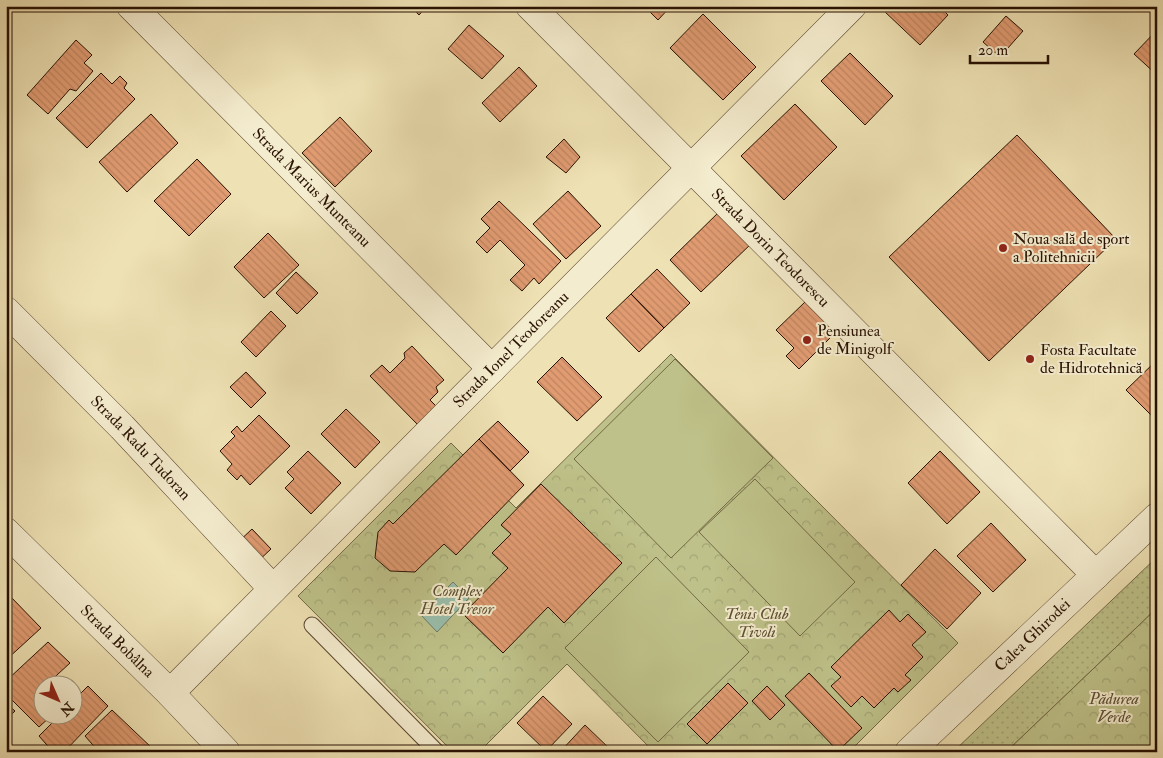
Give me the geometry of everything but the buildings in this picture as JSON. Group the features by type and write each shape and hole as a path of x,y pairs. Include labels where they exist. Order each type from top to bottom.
{"street":[{"name":"Strada Marius Munteanu","path":"131,6 492,369"},
{"name":"Strada Dorin Teodorescu","path":"530,6 1096,575"},
{"name":"Strada Ionel Teodoreanu","path":"170,693 852,6"},
{"name":"Strada Radu Tudoran","path":"6,311 122,427 273,590"},
{"name":"Calea Ghirodei","path":"908,752 1157,517"},
{"name":"Strada Bobâlna","path":"6,532 170,693 226,752"}],"lane":[{"path":"312,625 437,752"}],"green space":[{"name":"Tenis Club Tivoli","path":"671,354 958,643 849,752 654,752 567,664 479,752 453,752 298,596 451,443 516,508"},
{"path":"675,359 773,458 671,558 574,459"},
{"path":"755,479 855,582 800,636 699,532"},
{"path":"656,557 749,652 658,742 565,648"},
{"path":"1157,557 1157,608 1006,752 953,752"},
{"name":"Pădurea Verde","path":"1157,608 1157,752 1006,752"}],"shaded area":[{"path":"453,582 469,598 437,632 421,615"}],"place":[{"name":"Noua sală de sport a Politehnicii","path":"1003,248"},
{"name":"Pensiunea de Minigolf","path":"807,340"},
{"name":"Fosta Facultate de Hidrotehnică","path":"1030,359"}],"park label":[{"name":"Complex Hotel Tresor","path":"457,600"}]}
